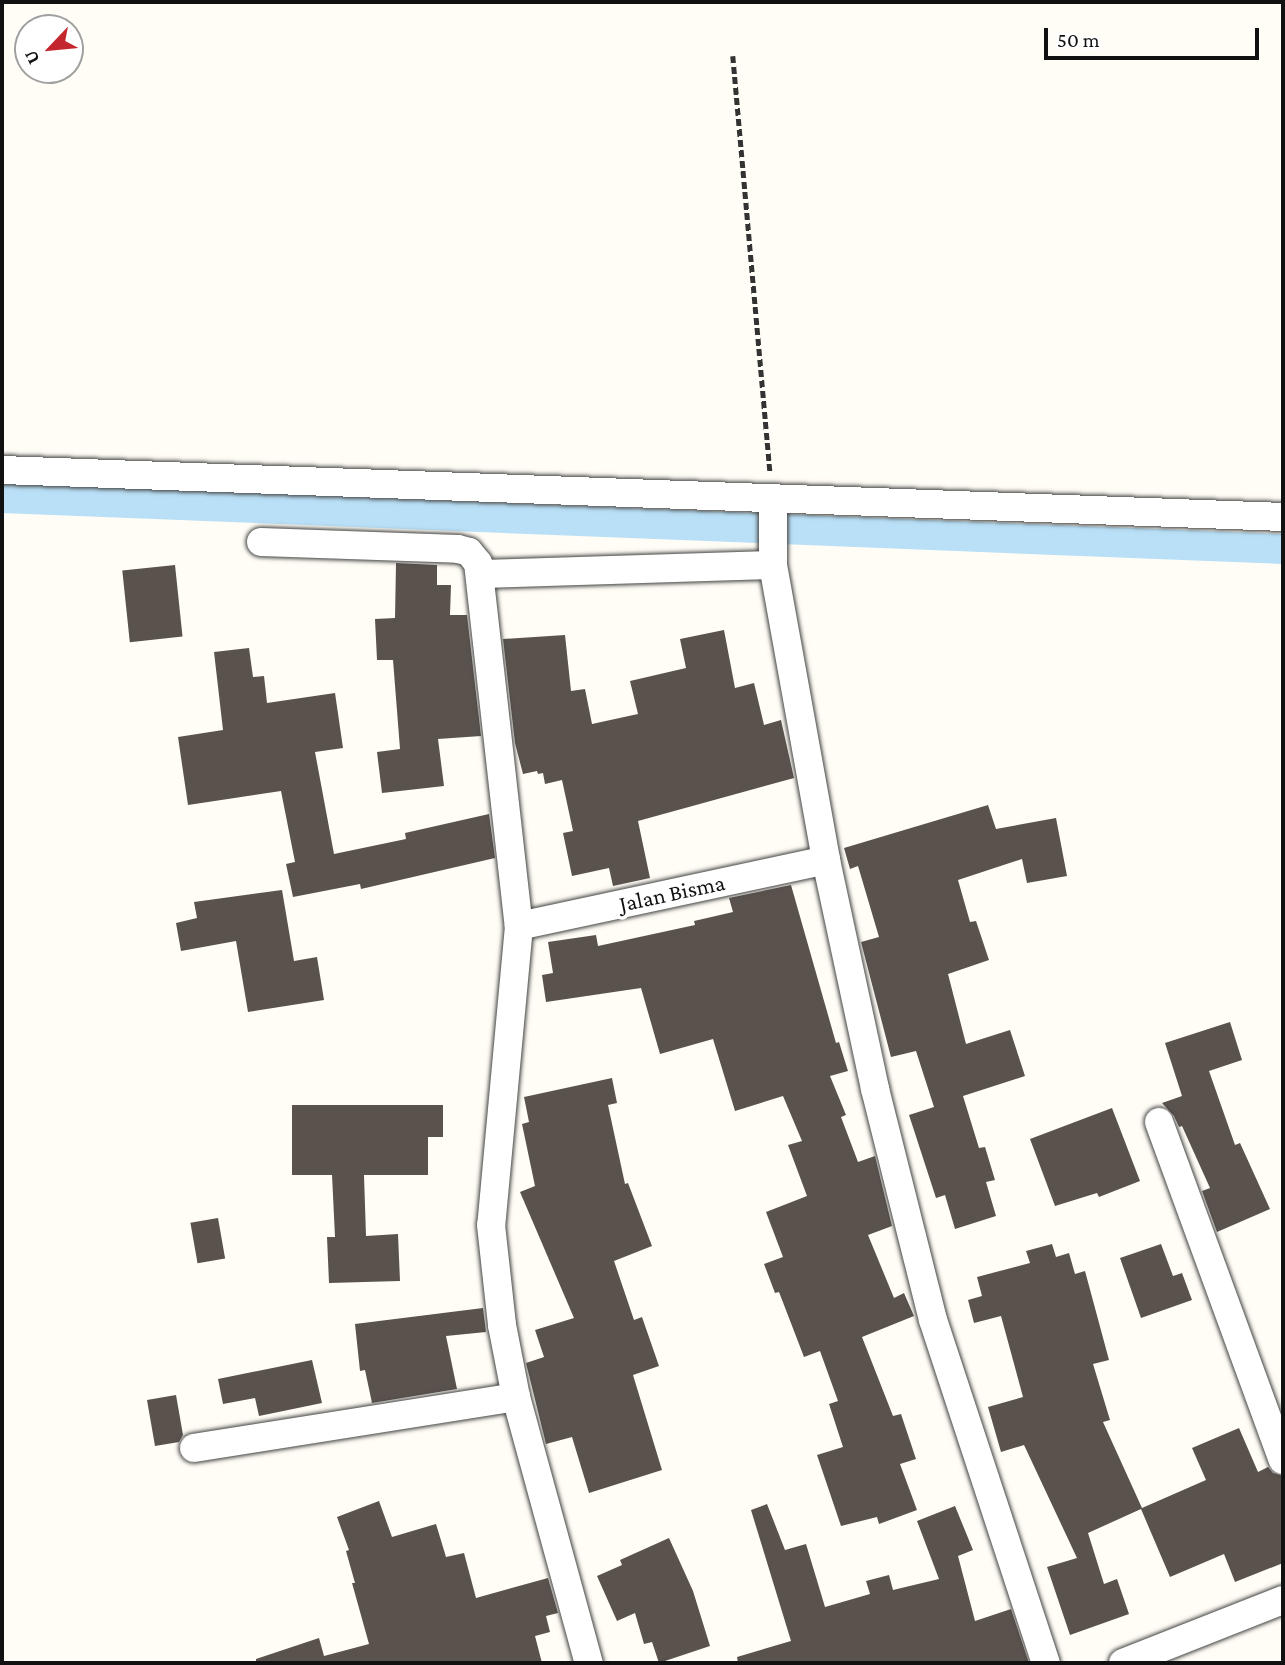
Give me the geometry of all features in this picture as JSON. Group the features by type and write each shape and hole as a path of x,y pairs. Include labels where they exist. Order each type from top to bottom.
{"street":[{"path":"2,470 772,504 1283,517"},
{"path":"772,504 772,559 826,860 875,1089 933,1320 1046,1663"},
{"path":"261,542 458,549 475,557 481,574 519,926 491,1225 502,1325 516,1397 589,1663"},
{"path":"481,574 772,559"},
{"name":"Jalan Bisma","path":"519,926 826,860"},
{"path":"1159,1122 1283,1460"},
{"path":"194,1448 516,1397"},
{"path":"1123,1663 1283,1600"}],"path":[{"path":"733,56 772,504"}],"building":[{"path":"396,563 437,565 437,585 451,585 450,615 467,615 481,736 438,739 444,786 382,793 377,752 400,749 393,660 377,660 375,619 395,618"},
{"path":"175,565 183,637 130,642 122,571"},
{"path":"724,630 735,688 754,683 764,725 781,720 794,778 638,821 650,878 613,886 609,868 572,876 563,833 573,831 562,780 545,784 543,773 538,774 537,771 523,774 515,743 503,639 565,635 571,691 585,689 592,724 638,714 630,681 686,668 680,639"},
{"path":"249,648 253,677 264,676 267,703 335,693 343,748 315,752 334,854 406,839 405,833 489,814 495,858 361,889 360,884 293,897 286,864 295,862 281,791 188,805 178,737 223,730 214,652"},
{"path":"988,805 996,829 1056,818 1067,876 1027,883 1022,859 958,880 970,922 976,921 989,960 948,974 966,1044 1010,1030 1025,1076 963,1096 979,1148 985,1147 995,1180 986,1182 996,1216 955,1229 945,1195 936,1198 909,1115 934,1107 916,1051 891,1057 861,942 879,937 858,866 850,869 844,848"},
{"path":"791,885 836,1043 839,1042 848,1071 830,1076 846,1115 841,1117 858,1162 875,1156 892,1226 868,1235 894,1298 904,1293 914,1316 862,1337 893,1416 901,1414 916,1459 900,1464 917,1510 879,1524 877,1517 841,1526 817,1455 843,1447 829,1404 838,1401 820,1351 804,1357 779,1292 775,1293 764,1264 783,1257 766,1212 807,1196 788,1145 802,1141 783,1096 735,1111 713,1039 660,1054 641,988 546,1002 542,975 553,973 548,942 596,935 598,946 695,925 694,921 733,912 729,898"},
{"path":"282,890 294,961 317,957 324,1000 248,1012 236,941 181,951 176,923 197,918 194,902"},
{"path":"1230,1022 1242,1060 1209,1071 1235,1145 1240,1143 1270,1209 1217,1232 1202,1191 1210,1188 1182,1126 1179,1127 1174,1116 1162,1103 1182,1096 1165,1043"},
{"path":"612,1078 617,1103 608,1105 625,1184 628,1183 652,1246 614,1261 634,1320 642,1317 659,1366 633,1375 662,1470 589,1493 572,1437 546,1444 526,1363 544,1357 535,1330 574,1318 520,1192 535,1186 522,1124 529,1122 524,1097"},
{"path":"292,1105 443,1105 443,1137 428,1137 428,1175 364,1175 366,1236 398,1234 400,1281 329,1283 327,1237 335,1237 332,1175 292,1175"},
{"path":"1112,1108 1140,1181 1099,1197 1097,1193 1055,1206 1030,1139"},
{"path":"218,1218 225,1258 198,1263 190,1223"},
{"path":"1052,1244 1056,1257 1069,1253 1075,1274 1085,1271 1109,1360 1093,1364 1110,1420 1103,1422 1142,1508 1206,1480 1192,1448 1239,1428 1258,1472 1268,1467 1273,1473 1283,1476 1283,1563 1235,1582 1224,1554 1170,1577 1141,1509 1088,1533 1104,1584 1117,1579 1129,1614 1070,1635 1047,1567 1077,1558 1024,1445 1001,1452 988,1407 1023,1397 1001,1316 974,1323 968,1300 982,1296 977,1277 1030,1263 1026,1251"},
{"path":"1161,1244 1173,1276 1182,1273 1192,1300 1141,1318 1120,1258"},
{"path":"483,1308 486,1332 446,1336 457,1389 372,1403 365,1370 360,1371 355,1324"},
{"path":"312,1360 322,1403 259,1416 255,1398 223,1404 218,1379"},
{"path":"176,1395 183,1435 179,1442 155,1446 147,1400"},
{"path":"379,1501 392,1537 436,1524 446,1557 464,1553 476,1598 548,1578 558,1613 546,1616 550,1632 535,1636 542,1663 256,1663 256,1659 319,1638 324,1656 369,1644 352,1583 355,1583 346,1551 349,1550 337,1517"},
{"path":"767,1504 785,1550 806,1544 825,1607 870,1594 866,1581 889,1575 893,1590 939,1579 917,1521 955,1506 973,1550 958,1556 975,1621 1011,1609 1029,1663 738,1663 737,1657 791,1641 751,1510"},
{"path":"669,1538 693,1591 710,1646 659,1663 652,1642 644,1644 635,1613 617,1621 597,1576 622,1565 620,1560"}],"waterway":[{"path":"2,498 1283,549"}]}
